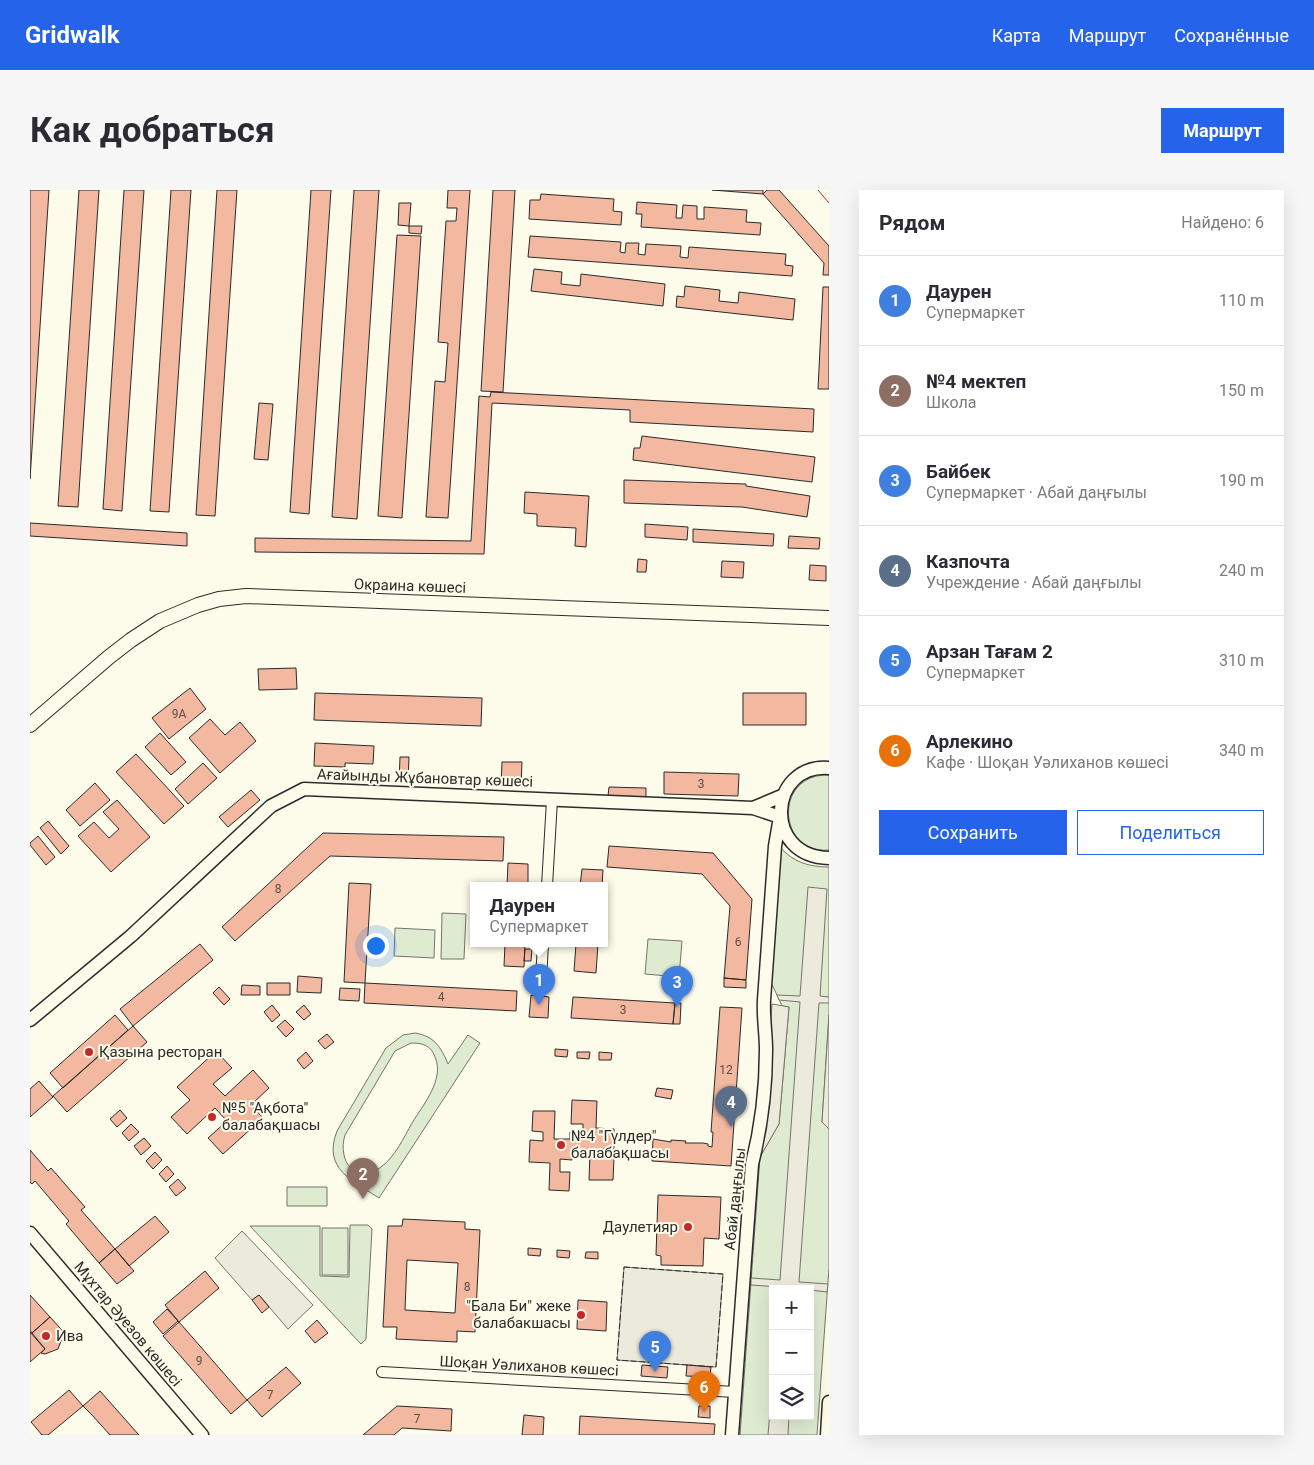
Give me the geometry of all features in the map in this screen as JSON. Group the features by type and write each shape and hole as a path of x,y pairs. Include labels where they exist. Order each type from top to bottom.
{"main road":[{"name":"Окраина көшесі","path":"30,725 131,640 160,621 218,599 246,596 829,618"}],"street":[{"path":"753,808 784,795 789,786 805,772 829,768"},
{"name":"Ағайынды Жұбановтар көшесі","path":"30,1020 131,936 272,806 304,789 753,808"},
{"name":"Абай даңғылы","path":"732,1435 752,1164 760,1135 766,1049 763,1013 775,846 784,795"},
{"path":"547,882 552,800"},
{"path":"753,808 780,817 782,827 793,845 810,856 829,858"},
{"path":"541,979 543,947"},
{"name":"Мұхтар Әуезов көшесі","path":"30,1233 202,1435"},
{"name":"Шоқан Уәлиханов көшесі","path":"382,1372 735,1392"},
{"path":"826,1435 829,1402"}],"green space":[{"path":"829,775 829,850 812,848 799,840 791,828 788,814 791,799 798,787 811,778"},
{"path":"780,847 802,863 829,867 829,1015 822,1122 829,1129 829,1268 817,1435 740,1435 760,1157 779,1124 789,1007 782,1006 770,980"},
{"path":"442,913 466,914 464,959 441,959"},
{"path":"395,928 435,930 434,958 394,956"},
{"path":"648,939 682,941 679,977 645,974"},
{"path":"422,1034 432,1040 443,1052 448,1064 468,1035 480,1043 379,1198 359,1186 343,1172 337,1164 333,1144 337,1131 386,1048 403,1035","holes":["411,1043 429,1047 433,1053 437,1065 435,1083 427,1100 391,1158 372,1172 357,1173 346,1162 343,1145 345,1135 395,1051"]},
{"path":"287,1187 327,1187 327,1206 287,1206"},
{"path":"350,1225 368,1225 372,1229 366,1339 361,1344 250,1226 320,1226 320,1276 349,1277"},
{"path":"322,1228 348,1228 348,1275 322,1275"}],"shaded area":[{"path":"808,887 827,889 820,996 829,997 829,1003 819,1003 799,1282 828,1284 827,1292 814,1290 814,1285 751,1285 751,1278 780,1280 800,1002 779,1000 777,995 800,996"},
{"path":"772,1004 789,1007 779,1124 760,1157"},
{"path":"829,1015 829,1129 822,1122"},
{"path":"242,1231 313,1305 288,1329 259,1295 252,1300 215,1258"},
{"path":"624,1267 723,1274 716,1367 617,1360"},
{"path":"769,1420 789,1420 788,1435 768,1435"}],"building":[{"path":"30,190 49,190 30,479"},
{"path":"79,190 99,190 78,507 58,506"},
{"path":"124,190 144,190 122,511 103,509"},
{"path":"171,190 191,190 169,512 150,511"},
{"path":"217,190 237,190 215,516 196,515"},
{"path":"311,190 331,190 309,514 290,512"},
{"path":"354,190 379,190 357,519 332,517"},
{"path":"448,190 470,190 448,518 426,517 435,381 445,382 448,343 438,342 446,221 456,221 457,208 447,208"},
{"path":"493,190 515,190 503,392 481,391"},
{"path":"712,190 763,190 763,194"},
{"path":"767,190 779,190 829,246 829,275 823,275 824,263 763,194"},
{"path":"541,194 614,199 613,211 622,212 621,225 529,219 530,200 540,200"},
{"path":"637,202 677,205 676,218 682,218 683,205 697,206 697,219 704,219 704,207 747,210 746,222 761,223 760,235 641,227 642,214 636,214"},
{"path":"399,203 411,203 409,226 398,225"},
{"path":"409,226 422,226 421,234 409,233"},
{"path":"397,235 421,236 402,518 378,516"},
{"path":"530,236 621,242 620,252 625,253 626,243 639,243 638,254 645,255 646,244 681,246 680,257 688,258 689,247 786,254 785,265 793,266 792,276 528,257"},
{"path":"534,269 562,272 561,284 580,286 581,274 665,284 663,306 531,291"},
{"path":"685,286 720,290 719,301 738,303 739,292 795,299 793,320 676,307 677,296 684,297"},
{"path":"823,287 829,287 829,389 818,389"},
{"path":"491,392 814,409 813,432 630,422 630,410 492,403 484,554 255,552 255,538 471,541 479,396 490,397"},
{"path":"259,403 273,404 268,460 254,459"},
{"path":"642,436 815,457 812,482 633,460 634,448 640,448"},
{"path":"624,480 746,484 746,486 810,496 807,517 742,507 624,503"},
{"path":"525,492 589,496 586,547 575,546 576,528 537,526 537,514 524,513"},
{"path":"30,523 187,533 187,546 30,536"},
{"path":"645,524 688,527 687,540 645,537"},
{"path":"693,529 774,534 773,546 693,542"},
{"path":"789,536 820,538 819,549 788,548"},
{"path":"638,559 647,560 646,572 637,572"},
{"path":"722,561 744,562 743,578 721,577"},
{"path":"810,565 826,566 826,581 809,580"},
{"path":"296,668 297,689 259,690 258,669"},
{"path":"190,688 206,709 169,739 152,718"},
{"path":"315,693 482,698 481,726 314,720"},
{"path":"743,693 806,693 806,725 743,725"},
{"path":"210,719 225,735 240,722 256,741 220,773 189,738"},
{"path":"160,733 186,762 171,775 145,747"},
{"path":"315,743 374,746 373,764 345,763 345,767 314,766"},
{"path":"136,754 184,806 164,824 116,772"},
{"path":"400,757 409,757 408,782 399,782"},
{"path":"502,762 522,762 521,785 501,785"},
{"path":"203,763 217,778 188,804 175,789"},
{"path":"664,772 739,774 738,796 664,794"},
{"path":"95,783 110,800 80,826 66,810"},
{"path":"609,787 646,788 646,797 608,796"},
{"path":"251,790 260,800 228,827 219,817"},
{"path":"117,800 150,837 111,872 78,836 94,822 109,838 119,829 103,812"},
{"path":"48,821 69,846 61,854 40,828"},
{"path":"323,833 504,837 503,861 330,856 235,941 222,927"},
{"path":"38,836 55,857 46,865 30,845"},
{"path":"609,846 713,853 752,899 746,980 724,978 730,906 702,874 607,867"},
{"path":"508,863 528,864 528,882 507,882"},
{"path":"582,869 603,870 602,882 580,882"},
{"path":"349,883 371,884 365,983 344,982"},
{"path":"200,944 213,960 133,1026 120,1009"},
{"path":"505,947 525,947 524,967 504,966"},
{"path":"576,947 598,947 596,973 574,971"},
{"path":"525,949 532,949 531,961 524,961"},
{"path":"298,976 322,978 321,993 297,992"},
{"path":"724,978 746,980 746,988 724,987"},
{"path":"267,983 290,983 290,995 267,995"},
{"path":"365,983 517,991 516,1011 364,1003"},
{"path":"242,985 260,986 260,995 241,995"},
{"path":"219,987 230,999 224,1005 213,993"},
{"path":"340,988 360,989 359,1001 339,1000"},
{"path":"538,993 549,997 548,1018 529,1017 531,995 537,996"},
{"path":"573,997 675,1003 673,1024 571,1018"},
{"path":"675,1003 681,1003 680,1024 673,1024"},
{"path":"272,1005 280,1015 272,1022 264,1012"},
{"path":"304,1005 311,1014 304,1020 296,1012"},
{"path":"720,1007 742,1008 731,1166 652,1161 653,1139 671,1142 671,1140 686,1141 685,1143 703,1143 712,1147 713,1132 711,1132"},
{"name":"Қазына ресторан","path":"115,1015 128,1030 63,1088 50,1073"},
{"path":"285,1020 294,1029 286,1037 277,1027"},
{"path":"133,1026 147,1042 67,1112 53,1096"},
{"path":"327,1034 334,1042 325,1049 318,1041"},
{"path":"555,1049 568,1050 567,1057 555,1056"},
{"path":"216,1051 232,1068 213,1084 225,1096 253,1070 269,1088 251,1105 263,1118 223,1154 208,1138 227,1121 215,1108 187,1134 171,1117 190,1100 177,1087"},
{"path":"306,1052 313,1061 304,1069 297,1060"},
{"path":"577,1052 590,1052 589,1059 577,1058"},
{"path":"599,1052 612,1053 611,1060 599,1060"},
{"path":"39,1081 53,1097 30,1117 30,1089"},
{"path":"657,1088 673,1090 671,1099 655,1096"},
{"path":"572,1100 597,1101 596,1128 614,1129 614,1149 603,1149 603,1158 614,1158 613,1180 589,1180 590,1152 572,1152 572,1160 560,1159 560,1172 570,1172 569,1191 549,1190 550,1163 529,1162 530,1140 543,1141 543,1132 532,1131 533,1111 555,1111 554,1139 570,1139 570,1132 583,1132 583,1124 571,1124"},
{"path":"120,1110 127,1118 117,1127 110,1119"},
{"path":"131,1124 139,1132 129,1141 122,1133"},
{"path":"144,1138 151,1146 141,1155 134,1146"},
{"path":"30,1150 48,1171 51,1168 85,1207 81,1210 115,1249 99,1263 66,1224 69,1221 35,1181 32,1184 30,1182"},
{"path":"155,1152 162,1160 153,1169 146,1161"},
{"path":"167,1166 174,1174 166,1182 159,1174"},
{"path":"178,1179 186,1188 176,1196 169,1187"},
{"name":"Даулетияр","path":"658,1195 721,1197 719,1239 704,1238 703,1266 661,1265 661,1256 656,1255"},
{"path":"155,1216 169,1232 129,1266 115,1249"},
{"path":"403,1219 465,1222 465,1229 480,1230 475,1332 457,1331 457,1342 396,1339 397,1327 383,1327 388,1226 402,1226","holes":["407,1260 458,1263 455,1313 405,1310"]},
{"path":"528,1248 541,1249 540,1256 528,1255"},
{"path":"115,1249 134,1271 117,1284 99,1263"},
{"path":"557,1250 570,1251 569,1258 557,1257"},
{"path":"586,1252 598,1252 598,1259 585,1258"},
{"path":"205,1271 219,1288 179,1322 165,1305"},
{"path":"30,1295 50,1317 32,1333 30,1330"},
{"path":"259,1295 269,1307 262,1313 252,1300"},
{"path":"578,1300 607,1302 606,1331 577,1329"},
{"path":"167,1309 178,1321 163,1334 153,1322"},
{"path":"50,1317 61,1329 63,1336 58,1349 45,1354 41,1353 45,1349 32,1333"},
{"path":"317,1320 328,1333 315,1343 305,1331"},
{"path":"179,1322 247,1400 231,1414 163,1336"},
{"path":"30,1332 45,1349 30,1362"},
{"path":"642,1365 668,1367 667,1378 641,1376"},
{"path":"687,1365 711,1367 710,1377 686,1376"},
{"path":"286,1367 301,1383 262,1417 247,1400"},
{"path":"69,1390 83,1406 48,1435 42,1435 31,1422"},
{"path":"100,1391 139,1435 110,1435 83,1406"},
{"path":"397,1406 452,1409 451,1431 402,1428 394,1435 363,1435"},
{"path":"699,1406 710,1406 710,1418 698,1417"},
{"path":"524,1415 544,1417 543,1435 522,1435"},
{"path":"580,1416 715,1424 714,1435 579,1435"}],"fence":[{"path":"624,1267 723,1274 716,1367 617,1360 624,1267"}],"power":[{"path":"818,190 829,203"}],"place":[{"name":"Даурен","path":"539,1005"},
{"name":"Байбек","path":"677,1007"},
{"name":"Қазына ресторан","path":"89,1052"},
{"name":"№5 \"Ақбота\" балабақшасы","path":"212,1117"},
{"name":"Казпочта","path":"731,1127"},
{"name":"№4 \"Гүлдер\" балабақшасы","path":"561,1145"},
{"name":"№4 мектеп","path":"363,1199"},
{"name":"Даулетияр","path":"688,1227"},
{"name":"\"Бала Би\" жеке балабакшасы","path":"581,1315"},
{"name":"Ива","path":"46,1336"},
{"name":"Арзан Тағам 2","path":"655,1372"},
{"name":"Арлекино","path":"704,1412"}]}
